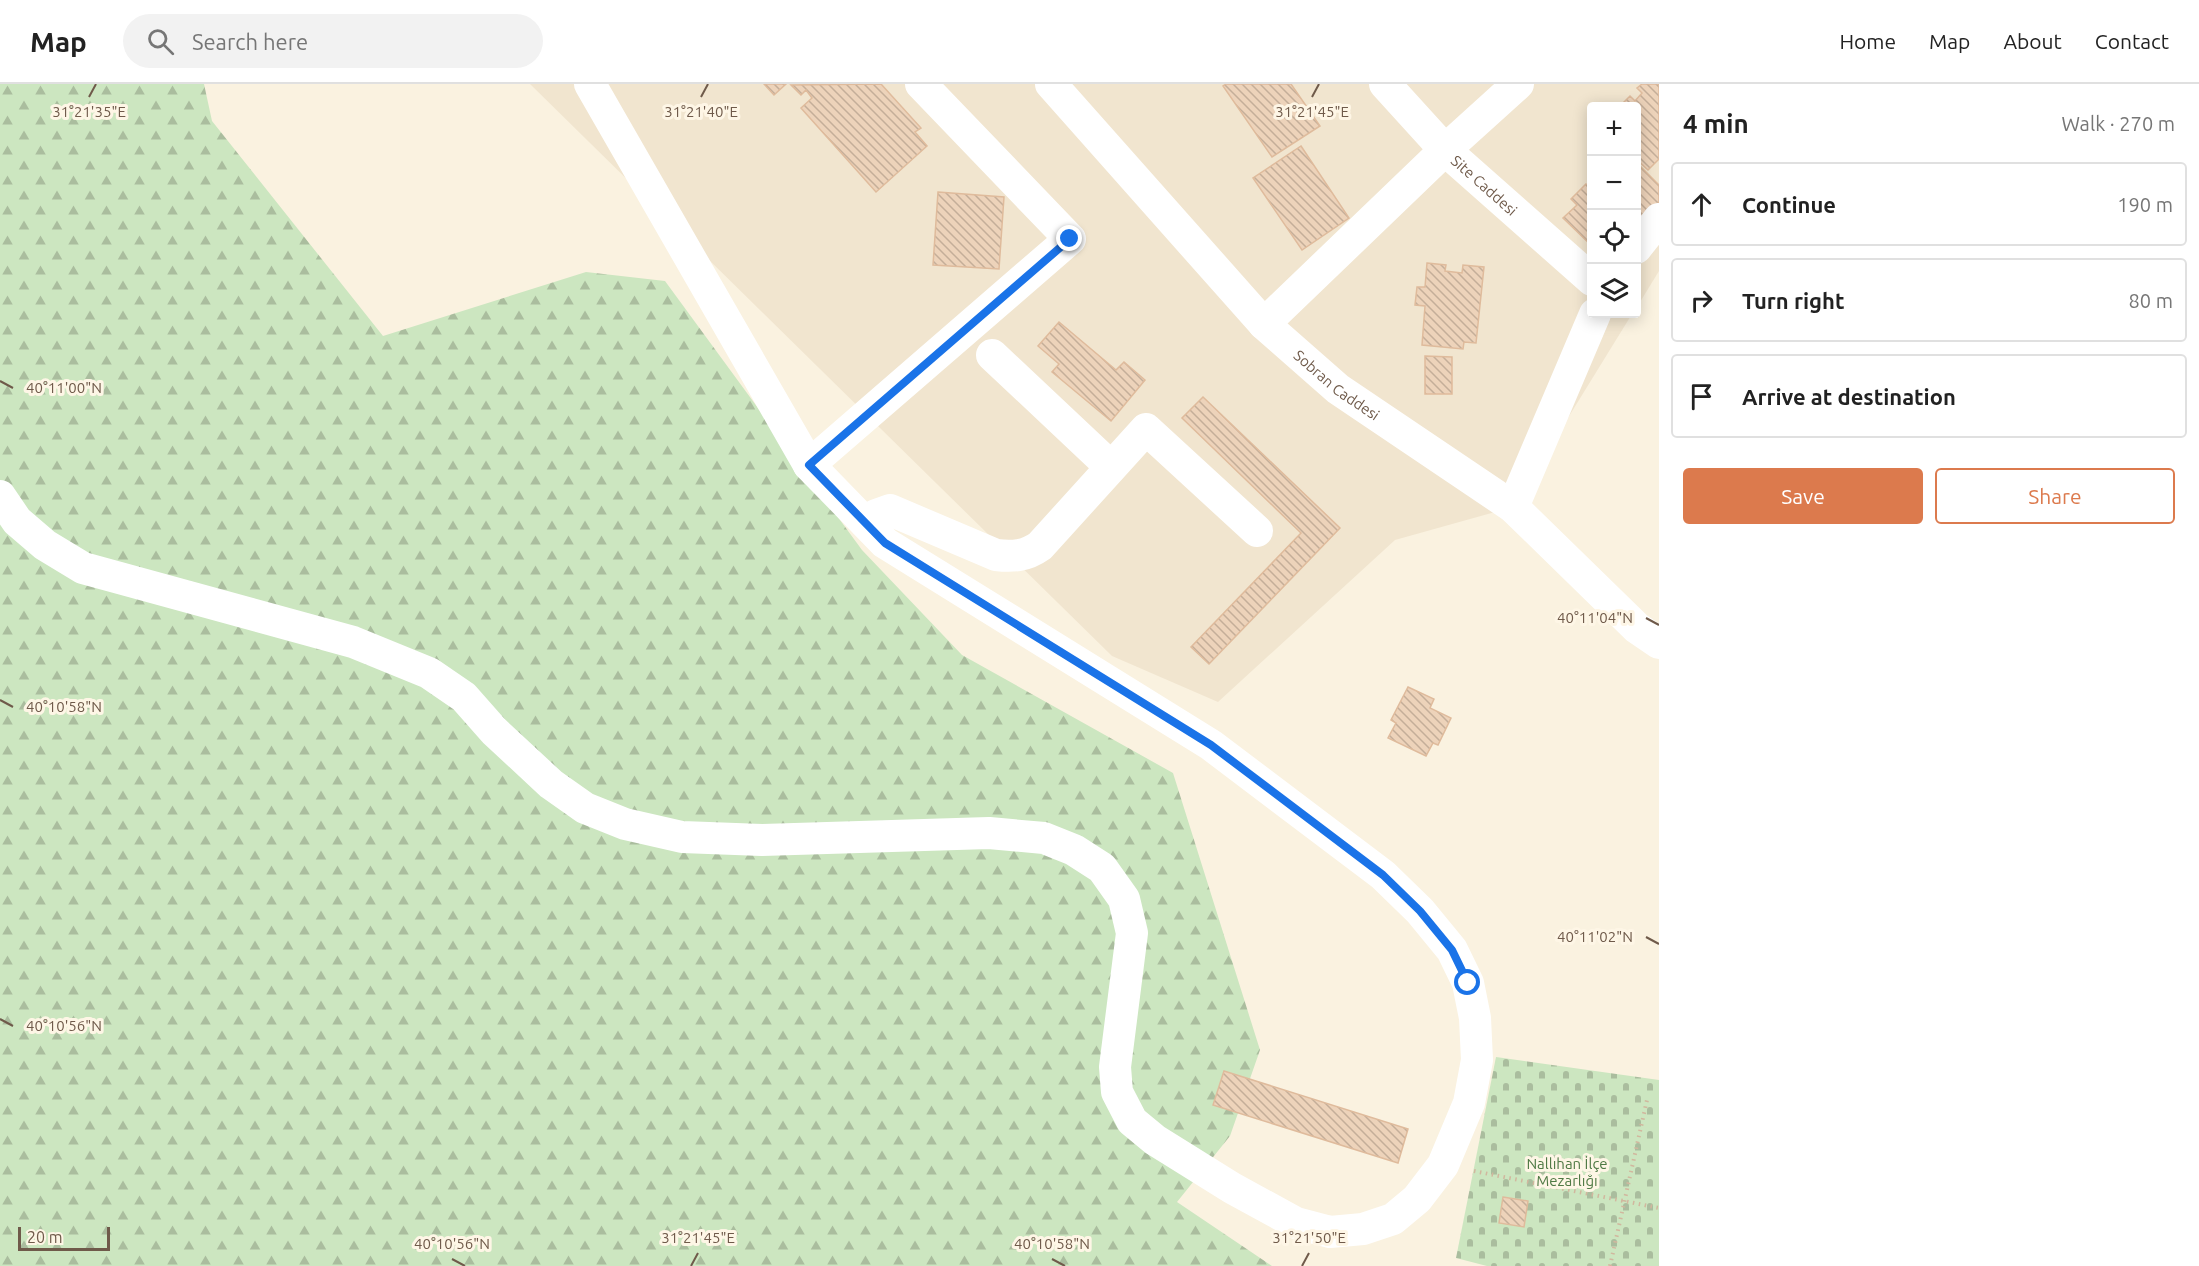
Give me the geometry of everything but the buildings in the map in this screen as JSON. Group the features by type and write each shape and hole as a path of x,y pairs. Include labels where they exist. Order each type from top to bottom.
{"street":[{"path":"0,496 17,521 45,545 83,568 353,642 429,673 464,697 494,731 551,784 585,808 625,824 682,837 762,840 989,833 1044,838 1074,850 1102,868 1125,899 1132,933 1115,1066 1117,1092 1132,1121 1155,1140 1232,1188 1296,1223 1330,1232 1363,1228 1393,1219 1417,1199 1443,1165 1469,1103 1477,1060 1475,1018 1468,983 1452,950 1420,911 1383,875 1211,745 885,543 866,524 809,465 590,84"},
{"path":"809,465 1070,239 921,84"},
{"name":"Sobran Caddesi","path":"1051,84 1264,324 1338,389 1513,507 1637,628 1659,643"},
{"name":"Site Caddesi","path":"1385,84 1445,150 1587,276"},
{"path":"1264,324 1445,150 1518,84"},
{"path":"1641,242 1659,219"},
{"path":"1513,507 1593,318"},
{"path":"992,355 1112,467"},
{"path":"866,524 876,515 890,510 996,555 1010,557 1024,555 1040,546 1146,429 1257,531"}],"path":[{"path":"1610,1266 1647,1100"},
{"path":"1443,1165 1659,1208"}],"shaded area":[{"path":"530,84 1659,84 1659,271 1641,300 1641,102 1587,102 1587,318 1630,318 1513,507 1395,540 1218,702 1112,656"}],"green space":[{"path":"0,84 204,84 212,121 383,336 586,272 665,281 862,550 962,655 1173,773 1260,1050 1230,1136 1177,1202 1272,1266 0,1266"},
{"name":"Nallıhan İlçe Mezarlığı","path":"1496,1057 1659,1080 1659,1266 1487,1266 1456,1258"}],"route":[{"path":"1070,239 809,465 885,543 1211,745 1383,875 1420,911 1452,950 1468,983"}]}
